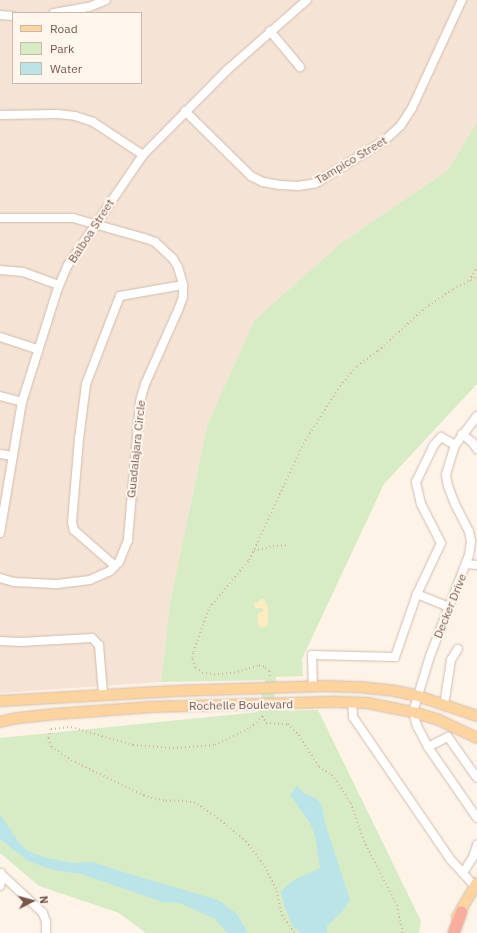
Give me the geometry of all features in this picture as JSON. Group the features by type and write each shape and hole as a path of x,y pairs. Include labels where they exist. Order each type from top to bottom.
{"highway":[{"path":"453,933 461,911"}],"main road":[{"name":"Rochelle Boulevard","path":"0,701 103,694 313,686 359,687 395,691 418,696 477,716"},
{"name":"Rochelle Boulevard","path":"0,722 56,714 152,708 352,702 367,703 413,712 439,720 477,738"},
{"path":"448,933 476,885"}],"street":[{"path":"60,12 88,7 106,0"},
{"name":"Balboa Street","path":"0,533 2,512 22,402 59,285 68,265 95,223 143,155 227,70 307,0"},
{"name":"Tampico Street","path":"185,111 251,176 263,182 280,185 298,186 316,183 384,141 401,125 412,108 462,0"},
{"path":"0,16 12,16"},
{"path":"270,31 300,67"},
{"path":"0,115 57,114 74,116 93,122 143,155"},
{"name":"Guadalajara Circle","path":"0,218 64,217 95,223 155,242 173,258 178,267 183,285 183,297 145,384 140,402 128,540 115,566"},
{"path":"0,270 23,272 59,285"},
{"path":"0,578 14,582 55,584 90,580 110,571 115,566 74,530 72,522 79,439 86,384 120,296 183,285"},
{"path":"0,337 38,349"},
{"path":"0,396 22,402"},
{"name":"Decker Drive","path":"413,712 430,656 467,564 471,548 469,531 448,486 446,475 455,445 477,416"},
{"path":"462,434 472,442 477,450"},
{"path":"313,686 312,655 395,657 417,594 441,543 421,504 416,482 434,445 441,437 455,445"},
{"path":"0,454 13,456"},
{"path":"467,564 477,565"},
{"path":"417,594 449,607"},
{"path":"0,641 21,642 92,638 99,645 103,694"},
{"path":"444,704 451,660 458,649"},
{"path":"352,702 353,717 446,853 463,873 476,885"},
{"path":"413,712 417,726 428,747 477,818"},
{"path":"428,747 448,737 477,778"},
{"path":"463,873 473,857 477,845"},
{"path":"0,886 1,874"},
{"path":"1,874 43,913 46,922 46,933"}],"path":[{"path":"469,281 477,267"},
{"path":"270,676 269,671 264,667 258,666 235,673 209,674 195,668 192,658 198,636 209,608 249,560 300,450 340,386 357,366 378,351 425,308 453,289 477,277"},
{"path":"254,551 273,546 289,545"},
{"path":"294,933 282,916 276,890 263,865 246,842 221,821 195,803 179,801 164,802 144,796 72,761 51,747 48,738 51,730 71,727 133,745 173,748 214,745 250,728 263,716 266,723 288,724 299,735 319,767 332,775 338,781 351,803 364,841 396,905 403,933"}],"shaded area":[{"path":"0,0 477,0 477,122 448,170 341,243 207,426 170,602 161,682 0,693"}],"green space":[{"path":"477,122 477,384 384,484 302,659 303,676 276,677 273,711 318,710 421,921 419,933 146,933 119,913 39,886 0,853 0,738 258,712 265,680 161,682 170,602 207,426 254,321 341,243 448,170"}],"sand":[{"path":"264,599 268,608 268,624 261,628 258,625 257,617 258,614 264,610 262,608 255,608 254,604"}],"water":[{"path":"297,786 304,793 317,799 322,806 325,823 350,900 342,912 327,926 327,933 302,933 293,927 284,905 281,892 287,885 296,879 320,868 315,835 310,823 290,795"},
{"path":"0,814 20,844 28,851 47,858 73,863 94,862 218,900 236,913 248,933 227,933 215,919 180,903 163,902 81,874 53,870 28,861 0,839"}]}
